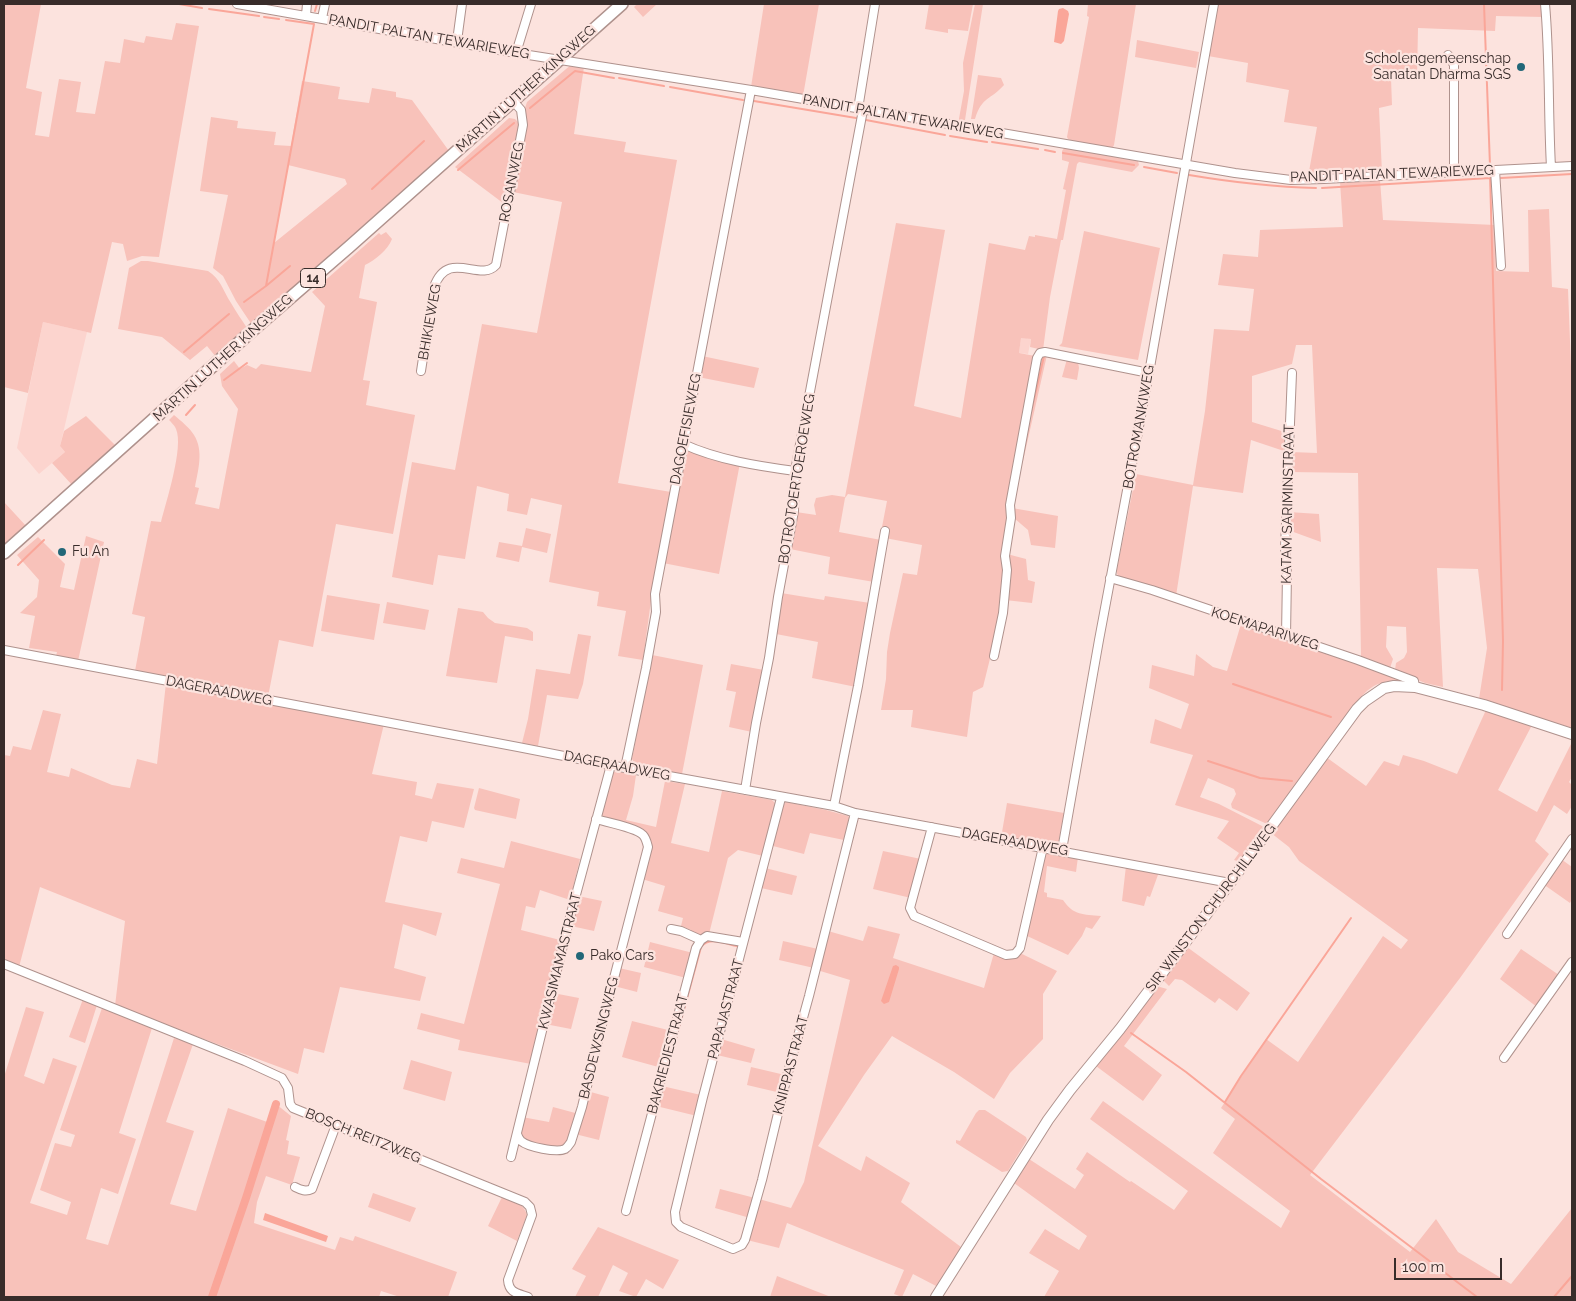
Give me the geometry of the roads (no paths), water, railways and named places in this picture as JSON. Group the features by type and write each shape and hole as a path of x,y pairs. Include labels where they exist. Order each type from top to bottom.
{"main road":[{"name":"MARTIN LUTHER KINGWEG","path":"4,553 622,4"}],"street":[{"name":"PANDIT PALTAN TEWARIEWEG","path":"237,4 457,41 516,53 751,90 1185,165 1291,180 1572,166"},
{"path":"306,15 307,4"},
{"path":"322,18 324,4"},
{"path":"457,41 462,4"},
{"path":"516,53 531,4"},
{"name":"BOTROTOERTOEROEWEG","path":"745,790 756,723 770,658 778,597 794,511 795,471 860,109 874,4"},
{"name":"BOTROMANKIWEG","path":"1062,850 1214,4"},
{"path":"1545,4 1548,37 1548,121 1551,167"},
{"path":"1448,54 1454,65 1454,173"},
{"name":"DAGOEFISIEWEG","path":"625,768 646,668 656,612 655,594 751,90"},
{"name":"ROSANWEG","path":"496,266 523,124 521,110 513,101"},
{"path":"1494,170 1501,266"},
{"name":"BHIKIEWEG","path":"421,371 434,287 438,277 446,270 453,268 486,271 492,270 496,266"},
{"path":"994,656 1003,613 1007,570 1005,556 1011,518 1010,505 1037,358 1045,352 1149,373"},
{"name":"KATAM SARIMINSTRAAT","path":"1286,636 1287,574 1285,548 1292,373"},
{"path":"683,444 696,450 738,461 795,471"},
{"path":"834,806 858,686 884,531"},
{"name":"KOEMAPARIWEG","path":"1110,578 1152,590 1414,681 1415,687"},
{"name":"DAGERAADWEG","path":"4,650 518,746 781,798 834,806 855,813 1062,850 1230,883"},
{"name":"SIR WINSTON CHURCHILLWEG","path":"936,1297 1043,1128 1070,1090 1120,1030 1230,883 1356,709 1365,701 1384,688 1394,686 1415,687 1484,705 1572,734"},
{"name":"KWASIMAMASTRAAT","path":"511,1157 611,765"},
{"name":"PAPAJASTRAAT","path":"676,1222 677,1202 781,798"},
{"name":"KNIPPASTRAAT","path":"676,1222 681,1227 733,1249 742,1245 745,1240 855,813"},
{"name":"BASDEWSINGWEG","path":"517,1134 525,1144 549,1149 563,1150 571,1142 582,1107 648,847 643,835 637,831 596,819"},
{"path":"932,827 910,908 914,916 1006,955 1015,954 1020,948 1043,848"},
{"path":"1507,934 1572,839"},
{"path":"671,929 681,930 701,940 707,936 714,936 743,942"},
{"name":"BAKRIEDIESTRAAT","path":"626,1212 683,995 696,948 701,940"},
{"path":"1504,1058 1572,962"},
{"name":"BOSCH REITZWEG","path":"4,964 245,1061 282,1078 288,1088 290,1104 294,1108 525,1202 530,1208 532,1215 508,1280 512,1292 528,1297"},
{"path":"295,1187 304,1191 312,1189 336,1125"}],"waterway":[{"path":"179,4 202,8"},
{"path":"315,11 317,4"},
{"path":"1484,4 1490,166"},
{"path":"209,9 259,16"},
{"path":"264,17 279,19"},
{"path":"266,286 314,24 286,20"},
{"path":"530,108 575,71 614,78"},
{"path":"619,78 664,86"},
{"path":"670,87 743,100"},
{"path":"754,101 856,118"},
{"path":"866,120 945,135"},
{"path":"458,170 514,123"},
{"path":"950,136 987,142"},
{"path":"372,189 424,141"},
{"path":"992,142 1038,149"},
{"path":"1045,150 1055,152"},
{"path":"1063,153 1134,165"},
{"path":"1144,167 1177,173"},
{"path":"1490,174 1503,641 1502,690"},
{"path":"1501,178 1572,174"},
{"path":"1189,175 1252,184 1316,188"},
{"path":"1322,188 1490,178"},
{"path":"244,302 290,266"},
{"path":"184,352 229,314"},
{"path":"1031,412 1044,356"},
{"path":"224,380 247,363"},
{"path":"186,415 195,405"},
{"path":"18,565 44,540"},
{"path":"1233,684 1331,717"},
{"path":"1208,761 1260,778 1292,781"},
{"path":"1225,1102 1351,918"},
{"path":"646,1149 701,947 713,941 737,946"},
{"path":"1131,1033 1186,1072 1321,1179 1477,1297"},
{"path":"212,1297 276,1104"},
{"path":"1554,1297 1572,1276"}],"place":[{"name":"Scholengemeenschap Sanatan Dharma SGS","path":"1521,67"},
{"name":"Fu An","path":"62,552"},
{"name":"Pako Cars","path":"580,956"}]}
